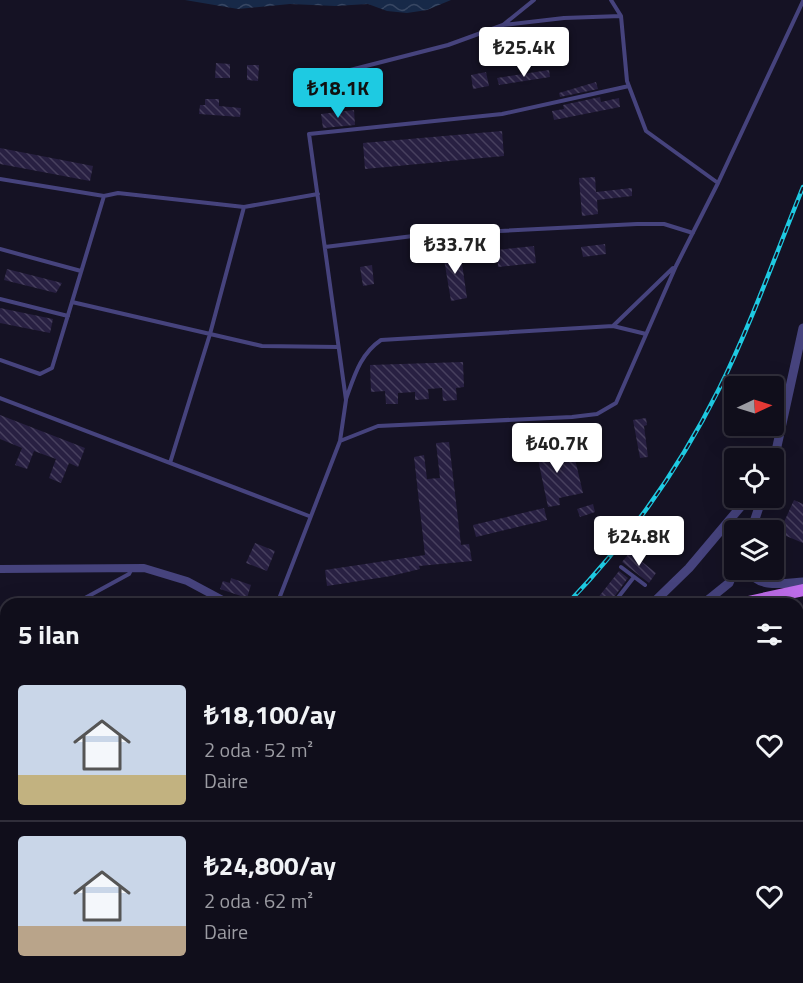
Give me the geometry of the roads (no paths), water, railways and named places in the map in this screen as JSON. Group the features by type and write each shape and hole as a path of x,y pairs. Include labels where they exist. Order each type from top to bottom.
{"main road":[{"path":"766,598 803,590"}],"street":[{"path":"777,448 803,328"},
{"path":"658,598 689,568 740,508"},
{"path":"0,569 144,568 187,581 219,598"},
{"path":"710,598 730,580"},
{"path":"758,580 803,582"}],"lane":[{"path":"503,25 534,0"},
{"path":"611,0 621,16 629,86 646,130 718,183"},
{"path":"340,441 378,426 597,414 616,403 676,266 718,183 803,1"},
{"path":"319,78 448,45 503,25 564,18 621,16"},
{"path":"346,400 309,134 502,114 629,86"},
{"path":"0,179 104,195 118,193 244,207 318,194"},
{"path":"0,360 40,374 52,368 104,195"},
{"path":"170,463 210,334 244,207"},
{"path":"325,247 421,235 637,224 664,224 693,233"},
{"path":"0,249 81,271"},
{"path":"613,326 676,266"},
{"path":"0,299 68,316"},
{"path":"72,302 262,346 338,347"},
{"path":"279,598 309,516 340,441 346,400 357,369 369,348 381,340 613,326 646,334"},
{"path":"0,398 309,516"},
{"path":"85,598 129,574 133,567"},
{"path":"621,567 645,585"},
{"path":"618,598 634,577"}],"water":[{"path":"185,0 451,0 427,10 407,13 387,11 368,4 335,6 290,4 238,9"}],"railway":[{"path":"573,598 632,529 670,475 704,419 742,339 803,187"}]}
